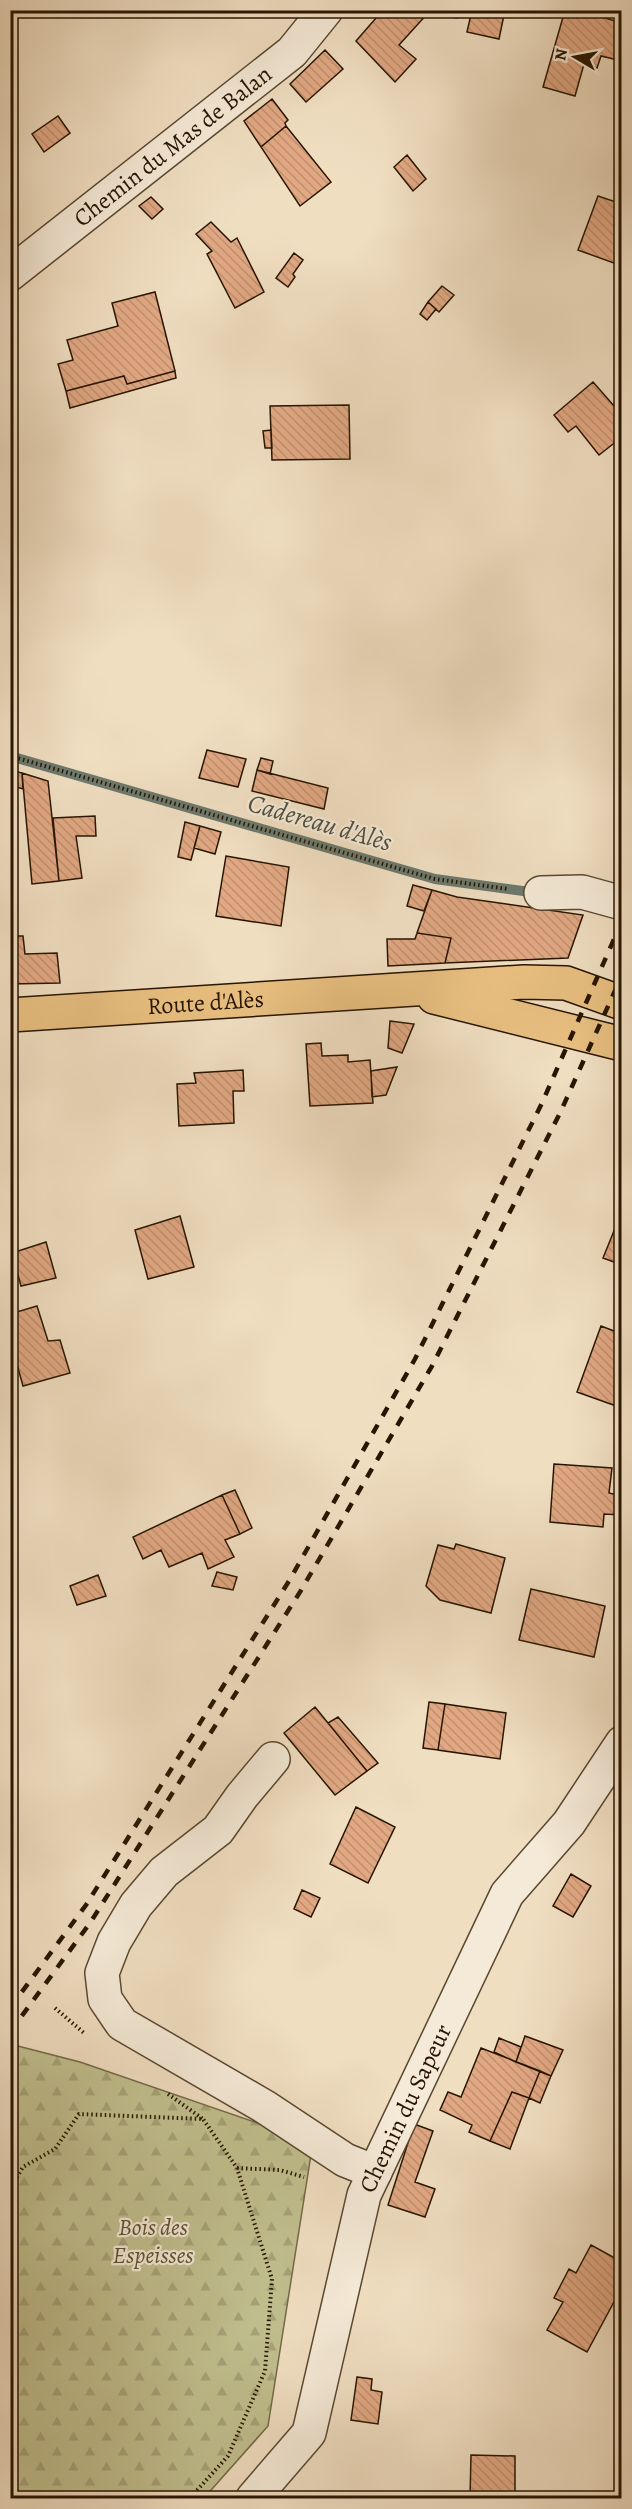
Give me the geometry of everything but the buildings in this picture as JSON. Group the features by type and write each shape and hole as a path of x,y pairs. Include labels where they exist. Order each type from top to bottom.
{"main road":[{"name":"Route d'Alès","path":"10,1015 524,982 566,983 621,1003"},
{"name":"Route d'Alès","path":"403,990 621,1044"}],"street":[{"name":"Chemin du Mas de Balan","path":"10,274 292,52 326,10"},
{"path":"541,893 582,892 621,903"},
{"name":"Chemin du Sapeur","path":"254,2499 309,2433 364,2195 507,1894 568,1823 621,1743"},
{"path":"273,1759 242,1796 218,1830 164,1872 136,1905 114,1942 102,1973 105,1999 122,2024 265,2107 345,2160 375,2172"}],"path":[{"path":"10,756 435,879 541,893"},
{"path":"10,2189 23,2167 55,2149 79,2114 203,2119 237,2168 272,2279 265,2371 228,2456 190,2499"},
{"path":"237,2168 280,2170 311,2179"}],"green space":[{"name":"Bois des Espeisses","path":"10,2044 80,2062 313,2142 268,2426 204,2498 11,2498"}],"waterway":[{"name":"Cadereau d'Alès","path":"10,756 435,879 538,893"}],"railway":[{"path":"10,2008 86,1905 289,1581 415,1359 542,1103 622,921"},
{"path":"10,2032 90,1923 300,1592 432,1366 561,1111 622,975"}]}
